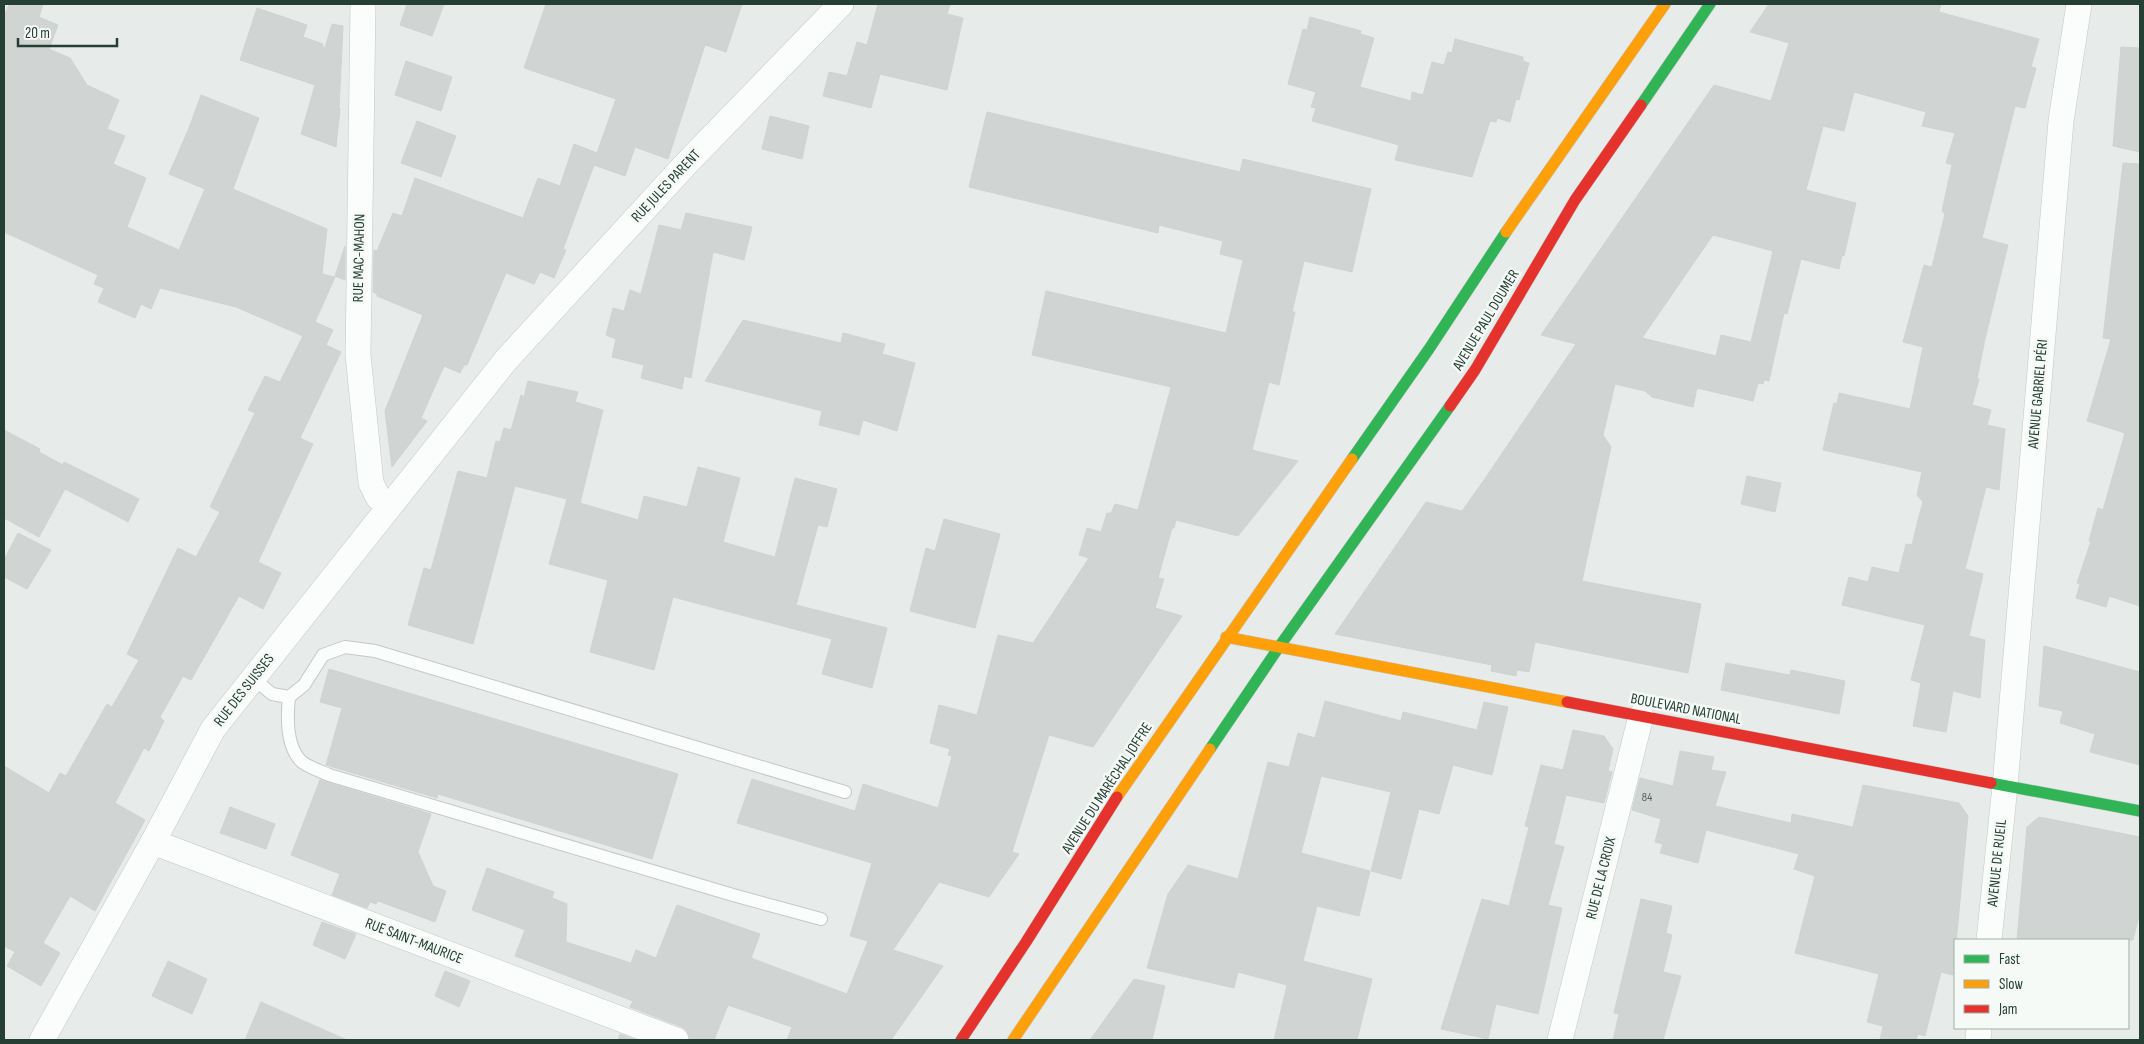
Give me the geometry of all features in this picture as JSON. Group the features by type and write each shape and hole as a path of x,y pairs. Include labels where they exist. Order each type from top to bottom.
{"main road":[{"name":"AVENUE PAUL DOUMER","path":"1283,555 1429,350 1486,262 1666,4"},
{"name":"AVENUE PAUL DOUMER","path":"1279,647 1475,370 1575,200 1710,4"},
{"name":"AVENUE DU MARÉCHAL JOFFRE","path":"961,1040 1026,942 1109,808 1283,555"},
{"name":"BOULEVARD NATIONAL","path":"1226,637 2140,811"},
{"path":"1013,1040 1279,647"}],"street":[{"name":"RUE MAC-MAHON","path":"363,4 358,354 371,483 378,497 388,506"},
{"name":"RUE JULES PARENT","path":"496,372 685,165 841,4"},
{"name":"AVENUE GABRIEL PÉRI","path":"2005,786 2061,121 2079,4"},
{"name":"RUE DES SUISSES","path":"42,1040 214,729 388,506 496,372"},
{"name":"RUE DE LA CROIX","path":"1560,1040 1641,716"},
{"name":"AVENUE DE RUEIL","path":"1988,939 2005,786"},
{"name":"RUE SAINT-MAURICE","path":"153,842 676,1040"}],"lane":[{"path":"821,919 733,895 329,776 301,761 290,742 287,716 289,697 304,685 323,655 345,647 375,651 845,792"},
{"path":"253,678 272,694 289,697"}],"building":[{"path":"9,4 43,4 39,17 58,25 49,49 70,58 87,85 119,100 107,129 125,136 113,164 146,178 127,227 179,250 205,189 169,174 201,95 259,118 233,189 327,229 322,274 335,277 315,322 333,330 326,345 341,352 300,438 313,444 258,562 281,573 263,609 239,596 191,680 183,676 160,717 164,721 149,751 144,748 115,803 145,820 95,911 70,896 43,943 60,953 41,986 7,966 15,952 4,946 4,766 49,793 60,773 66,776 107,704 112,707 139,660 127,654 178,548 196,557 220,512 210,507 255,413 248,410 265,376 280,382 303,336 236,307 160,288 151,309 141,304 135,318 98,302 104,288 94,284 98,275 4,232 4,18"},
{"path":"407,4 444,4 432,36 400,25"},
{"path":"546,4 742,4 726,52 705,45 668,159 635,147 625,176 594,165 563,249 566,250 554,278 540,272 534,284 506,273 467,365 464,365 460,373 444,366 421,418 427,421 392,467 385,411 423,315 377,296 373,292 374,250 377,251 393,213 402,216 415,178 523,218 538,178 560,186 574,144 597,153 616,99 524,68"},
{"path":"878,4 950,4 947,14 963,18 947,90 880,74 871,108 823,96 829,72 847,76 857,42 867,45"},
{"path":"1769,4 1941,4 1939,12 2039,39 2031,67 2036,68 2025,108 2015,106 1982,238 2008,245 1985,339 1977,379 1979,379 1972,405 1991,410 1987,425 2005,429 1999,490 1986,487 1965,569 1983,574 1969,636 1985,640 1980,698 1953,691 1946,732 1913,726 1921,683 1911,680 1925,625 1842,605 1849,577 1868,582 1872,567 1899,573 1906,544 1912,545 1923,502 1917,495 1922,472 1823,450 1834,403 1837,404 1839,393 1910,409 1923,347 1903,342 1924,265 1932,267 1945,214 1942,211 1952,165 1946,163 1955,133 1922,126 1926,112 1854,92 1844,131 1823,126 1806,190 1856,203 1844,256 1842,255 1839,269 1801,259 1787,314 1784,313 1769,381 1764,380 1763,384 1758,383 1753,401 1697,388 1693,407 1652,397 1645,391 1615,384 1603,435 1611,447 1582,581 1701,604 1688,673 1535,642 1529,672 1517,670 1516,676 1491,671 1492,665 1335,634 1426,502 1462,511 1484,480 1576,344 1541,335 1714,85 1771,101 1789,43 1750,32","holes":["1713,235 1773,251 1751,342 1721,335 1716,356 1642,338"]},
{"path":"257,8 307,25 303,37 323,44 322,47 325,48 332,24 343,26 340,109 336,147 301,134 315,85 240,60"},
{"path":"1310,17 1361,31 1360,34 1374,38 1360,87 1411,101 1412,92 1423,95 1432,62 1444,65 1448,52 1452,53 1455,39 1523,57 1523,61 1529,63 1519,100 1516,99 1510,122 1497,118 1496,122 1490,121 1472,177 1395,160 1399,145 1312,121 1316,108 1311,107 1316,92 1288,84 1303,29 1307,30"},
{"path":"2121,47 2140,48 2140,152 2113,146"},
{"path":"406,61 452,77 441,111 395,95"},
{"path":"987,112 1240,172 1243,159 1371,189 1352,272 1304,261 1292,312 1295,312 1279,385 1269,382 1252,450 1298,461 1238,536 1176,520 1158,578 1164,579 1155,608 1182,616 1093,747 1049,735 1012,852 1019,854 989,897 939,882 893,950 943,966 891,1040 787,1040 792,1027 728,1005 714,1040 690,1040 687,1031 682,1027 630,1007 633,1001 515,956 525,930 472,910 487,868 554,892 552,898 567,904 566,942 631,963 636,950 656,958 677,905 760,934 751,958 847,994 868,941 850,936 872,863 737,823 752,779 855,811 863,784 938,808 952,756 948,755 950,749 930,743 939,705 977,715 998,635 1033,643 1089,558 1079,555 1087,528 1101,532 1107,513 1111,513 1115,504 1138,510 1171,387 1032,355 1046,291 1226,333 1243,260 1220,254 1223,241 1159,225 1158,233 969,187"},
{"path":"770,116 809,126 802,159 762,149"},
{"path":"417,121 456,136 441,177 401,163"},
{"path":"2123,163 2140,164 2140,606 2109,596 2106,607 2076,598 2080,584 2077,583 2091,541 2089,541 2098,508 2103,510 2125,433 2087,421 2111,339 2103,338"},
{"path":"686,213 752,227 744,260 713,252 691,378 684,376 682,389 641,378 644,365 612,357 616,339 606,335 613,308 624,311 630,290 641,294 659,225 681,230"},
{"path":"345,246 345,280 335,276"},
{"path":"743,320 841,343 843,333 885,344 882,354 915,363 897,431 863,420 859,435 819,425 822,411 705,381"},
{"path":"528,381 578,392 575,402 603,410 580,503 638,520 644,496 687,507 698,467 740,478 723,542 775,557 795,478 837,489 827,527 818,525 796,605 887,628 872,688 822,674 832,639 673,597 654,670 590,652 608,580 549,564 567,499 515,486 473,644 408,625 424,568 431,570 458,471 487,478 496,441 500,442 504,428 511,430 521,395 524,397"},
{"path":"4,430 40,449 39,452 63,465 64,462 139,499 128,522 65,489 39,537 4,518"},
{"path":"1747,476 1781,483 1775,512 1741,504"},
{"path":"944,519 1000,534 975,628 910,611 926,548 935,551"},
{"path":"18,533 51,550 27,589 4,577 4,560"},
{"path":"2044,646 2140,672 2140,765 2090,752 2095,734 2060,723 2063,711 2039,706"},
{"path":"1726,663 1790,675 1791,670 1845,681 1839,714 1721,690"},
{"path":"329,669 678,774 652,859 438,794 437,798 326,765 342,708 320,702"},
{"path":"1325,701 1401,721 1403,712 1477,730 1484,702 1508,707 1492,775 1453,765 1439,814 1419,809 1401,879 1371,871 1391,792 1321,776 1301,853 1370,871 1359,916 1317,906 1303,961 1372,979 1357,1040 1274,1040 1287,985 1238,972 1234,988 1147,968 1168,894 1188,865 1238,879 1268,762 1289,767 1298,733 1315,738"},
{"path":"1573,730 1604,736 1613,749 1608,771 1612,772 1604,803 1566,795 1554,844 1564,847 1548,905 1562,908 1538,1014 1496,1004 1488,1039 1441,1029 1482,899 1509,906 1529,827 1525,826 1541,765 1563,770"},
{"path":"1680,751 1714,757 1711,770 1726,772 1715,806 1791,823 1792,814 1853,827 1863,785 1959,803 1968,816 1956,939 1954,939 1953,975 1941,972 1925,1036 1918,1034 1916,1040 1880,1040 1883,1026 1867,1022 1879,974 1795,953 1815,876 1794,869 1799,854 1706,830 1698,863 1660,853 1663,844 1655,842 1661,819 1632,810 1640,778 1673,786"},
{"path":"320,780 431,814 418,852 433,886 446,891 435,922 378,901 376,904 370,902 367,908 332,895 340,874 291,855"},
{"path":"230,807 275,824 266,849 220,833"},
{"path":"2039,817 2140,837 2140,912 2133,940 2017,939 2027,827"},
{"path":"1641,899 1672,906 1666,933 1672,935 1663,972 1681,976 1663,1040 1613,1040 1619,1014 1614,1013"},
{"path":"322,922 356,934 345,959 313,945"},
{"path":"168,961 207,979 192,1014 152,996"},
{"path":"445,971 470,981 459,1007 435,996"},
{"path":"1134,979 1165,986 1152,1040 1090,1040"},
{"path":"261,1002 347,1040 245,1040"},
{"path":"620,1034 636,1040 618,1040"}],"traffic: fast":[{"path":"1641,105 1710,4"},
{"path":"1352,459 1429,349 1506,232"},
{"path":"1210,749 1279,647 1450,406"},
{"path":"1991,783 2140,811"}],"traffic: slow":[{"path":"1506,232 1665,4"},
{"path":"1117,797 1352,459"},
{"path":"1226,637 1567,702"},
{"path":"1013,1040 1210,749"}],"traffic: jam":[{"path":"1450,406 1475,370 1575,200 1641,105"},
{"path":"1567,702 1991,783"},
{"path":"961,1040 1026,942 1117,797"}]}
